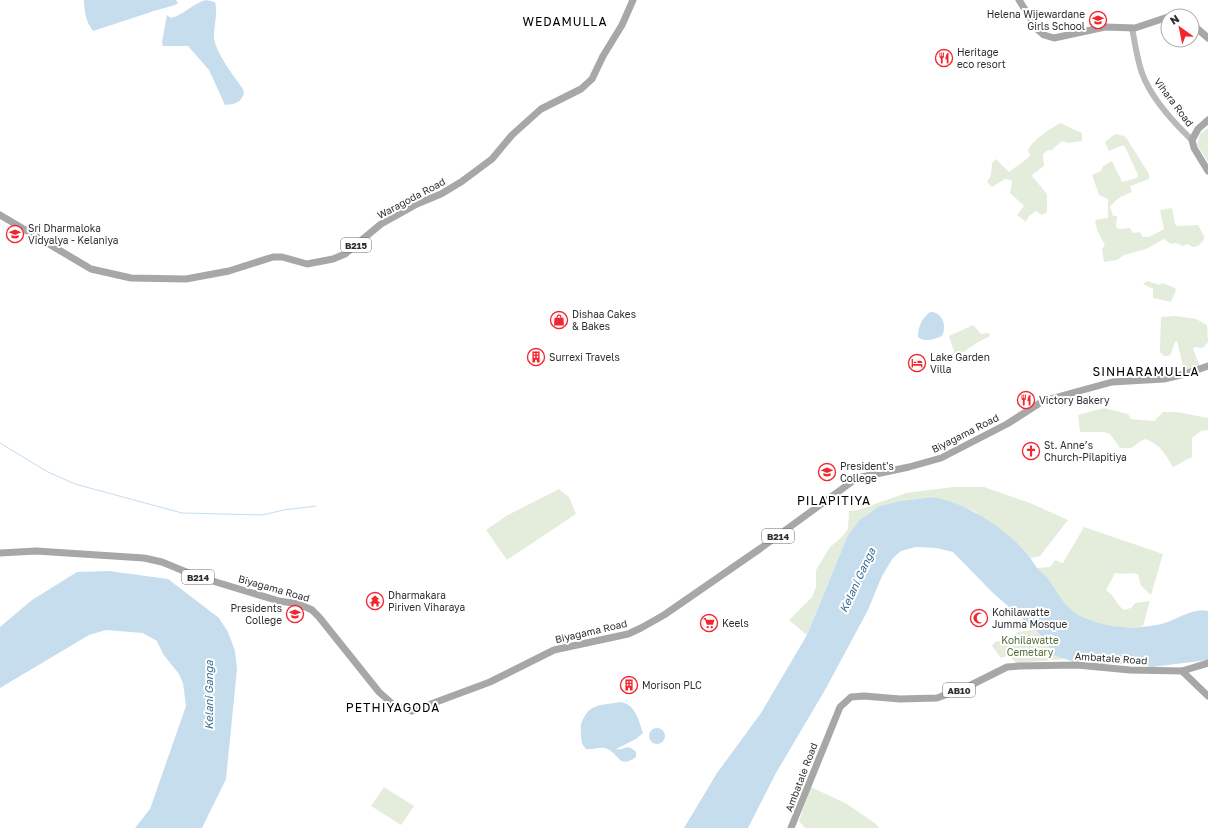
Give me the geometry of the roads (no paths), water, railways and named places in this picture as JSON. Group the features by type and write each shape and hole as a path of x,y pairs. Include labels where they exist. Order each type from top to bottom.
{"main road":[{"name":"Waragoda Road","path":"0,215 78,263 103,273 131,278 186,279 229,271 273,257 282,256 306,264 333,259 345,254 382,224 417,204 441,194 461,182 492,159 512,135 541,109 581,89 587,84 592,79 603,56 622,25 633,0"},
{"path":"1019,0 1037,29 1049,37 1064,36 1105,27 1132,28 1160,19"},
{"path":"1200,31 1208,38"},
{"path":"1208,120 1198,129 1192,140 1194,148 1208,171"},
{"name":"Biyagama Road","path":"0,553 36,551 144,558 162,562 196,576 279,601 306,606 319,616 364,675 388,700 396,707 412,711 490,682 554,650 628,634 641,628 664,615 761,548 857,478 909,467 942,458 1007,424 1043,401 1112,382 1164,379 1188,374 1208,366"},
{"name":"Ambatale Road","path":"791,828 840,707 851,697 864,696 900,699 937,698 967,687 1007,668 1020,666 1077,665 1130,670 1182,671 1208,663"},
{"path":"1182,671 1208,696"}],"street":[{"name":"Vihara Road","path":"1132,28 1137,55 1148,86 1180,128 1192,140"}],"water":[{"path":"84,0 176,0 178,3 93,31 86,16"},
{"path":"206,0 215,2 216,6 214,36 217,49 243,89 244,94 239,101 234,103 225,105 209,70 188,46 163,46 162,42 167,15 171,18"},
{"path":"930,312 938,314 941,317 944,328 942,336 930,340 924,340 918,337 919,329 923,320"},
{"name":"Kelani Ganga","path":"933,497 946,500 971,510 994,524 1027,553 1067,606 1085,618 1114,626 1145,627 1165,623 1192,612 1203,610 1208,611 1208,660 1152,667 1133,664 1091,664 1074,662 1054,655 1044,638 992,592 953,552 936,548 916,547 901,551 893,558 882,576 868,610 825,690 776,773 748,828 684,828 717,773 761,713 807,635 848,535 860,520 880,506 900,501"},
{"name":"Kelani Ganga","path":"109,571 168,579 219,618 228,632 235,651 237,669 226,779 202,828 135,828 150,809 186,706 183,683 179,674 163,654 157,641 143,633 106,630 89,635 0,688 0,627 32,600 77,572"},
{"path":"620,702 625,703 636,713 643,733 636,739 616,749 628,747 636,752 636,757 626,762 619,759 610,750 605,748 586,749 581,739 582,722 589,710 597,706"},
{"path":"657,728 664,733 665,736 660,743 657,744 650,739 649,736 654,729"}],"waterway":[{"path":"0,443 48,472 75,484 182,513 262,515 284,510 316,506"}],"place":[{"name":"Helena Wijewardane Girls School","path":"1098,20"},
{"name":"Heritage eco resort","path":"944,58"},
{"name":"Sri Dharmaloka Vidyalya - Kelaniya","path":"15,234"},
{"name":"Dishaa Cakes & Bakes","path":"559,320"},
{"name":"Surrexi Travels","path":"536,357"},
{"name":"Lake Garden Villa","path":"917,363"},
{"name":"Victory Bakery","path":"1026,400"},
{"name":"St. Anne’s Church-Pilapitiya","path":"1031,451"},
{"name":"President's College","path":"827,472"},
{"name":"Dharmakara Piriven Viharaya","path":"375,601"},
{"name":"Presidents College","path":"295,614"},
{"name":"Kohilawatte Jumma Mosque","path":"979,618"},
{"name":"Keels","path":"709,623"},
{"name":"Morison PLC","path":"629,685"}],"district":[{"name":"WEDAMULLA","path":"565,21"},
{"name":"SINHARAMULLA","path":"1146,371"},
{"name":"PILAPITIYA","path":"834,500"},
{"name":"PETHIYAGODA","path":"393,707"}],"park label":[{"name":"Kohilawatte Cemetary","path":"1030,646"}]}
